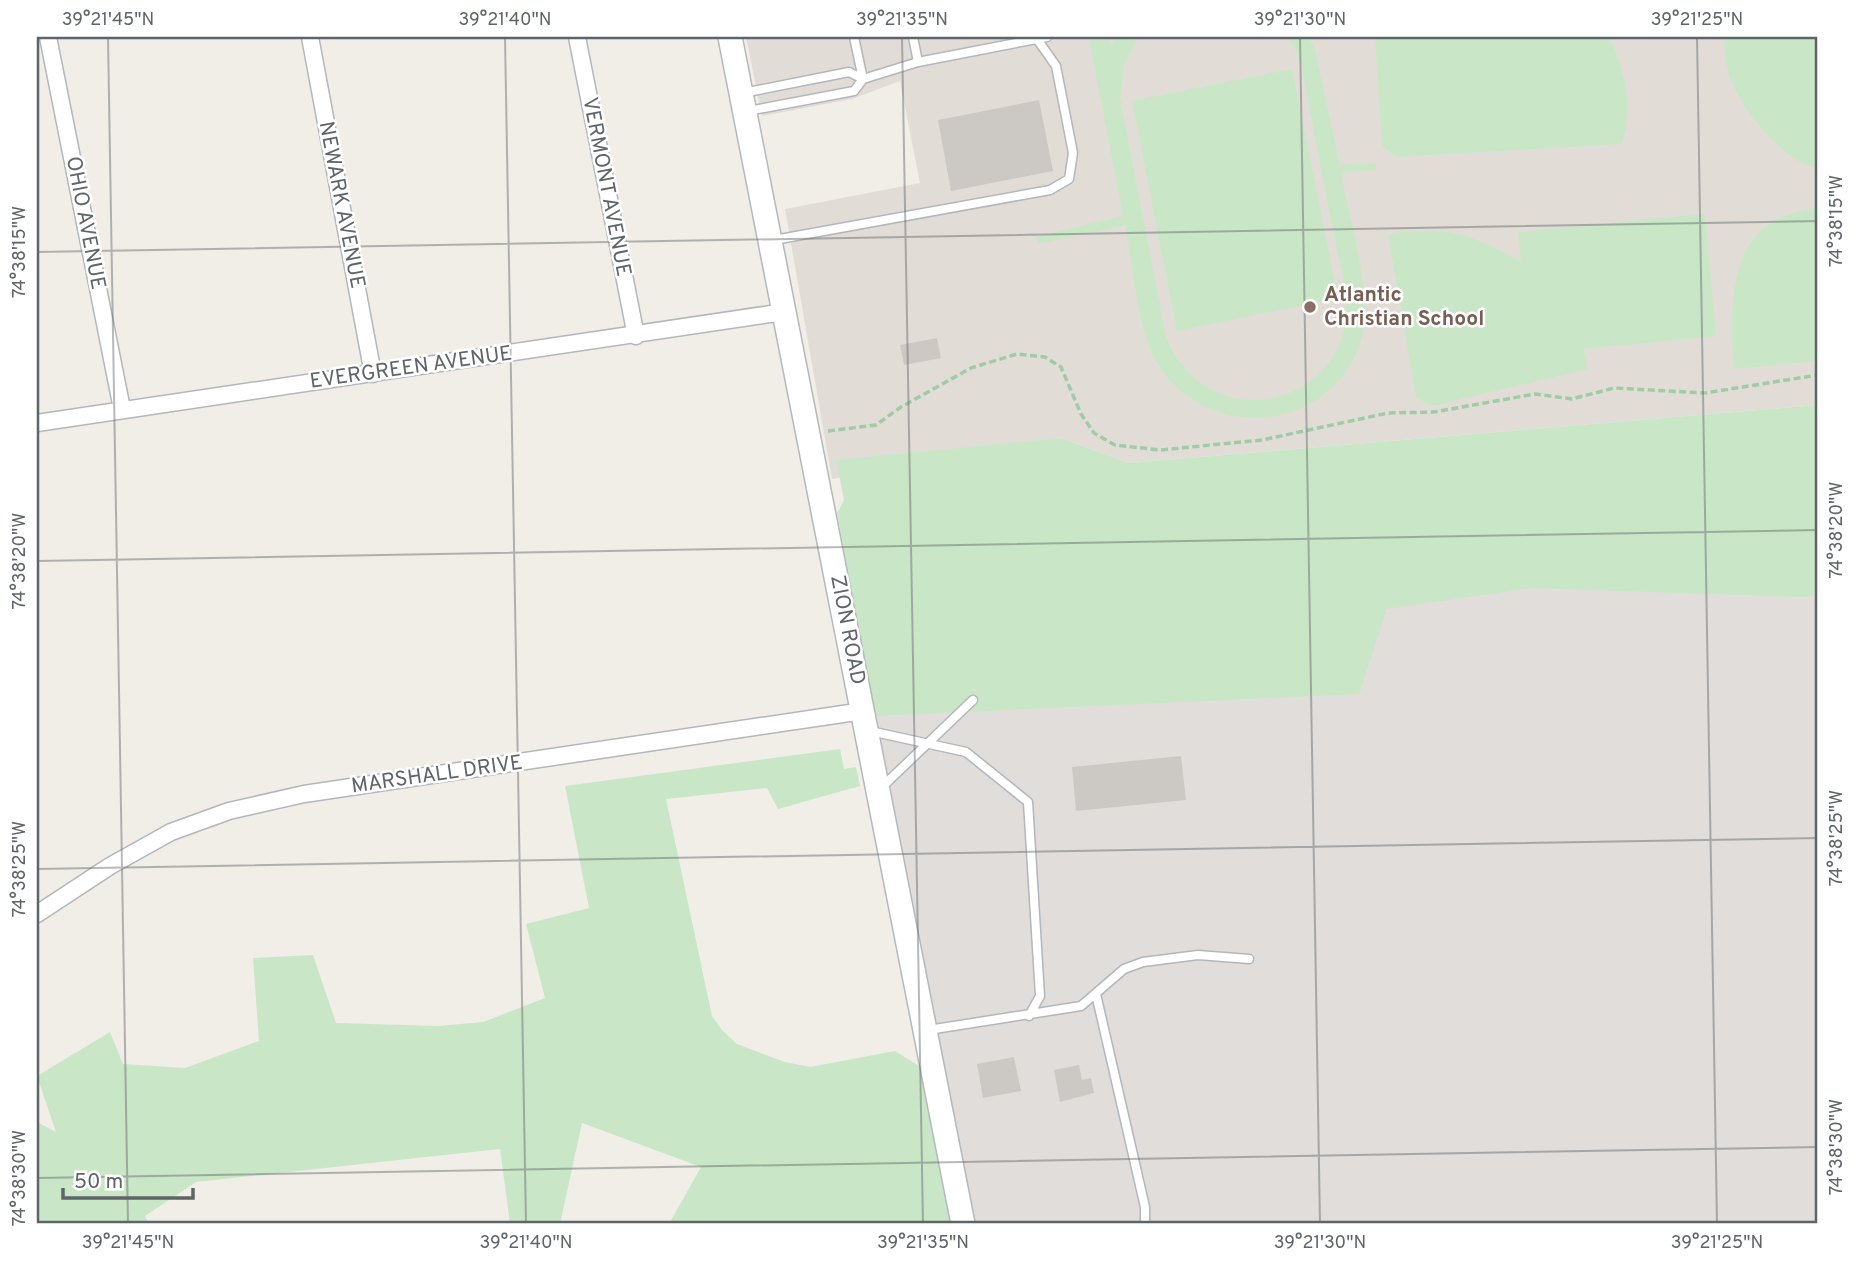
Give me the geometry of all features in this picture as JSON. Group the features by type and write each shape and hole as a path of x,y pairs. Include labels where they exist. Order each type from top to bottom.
{"street":[{"name":"OHIO AVENUE","path":"48,37 122,409"},
{"name":"NEWARK AVENUE","path":"310,37 373,374"},
{"name":"VERMONT AVENUE","path":"577,37 635,336"},
{"name":"ZION ROAD","path":"730,37 963,1224"},
{"name":"EVERGREEN AVENUE","path":"37,423 784,312"},
{"name":"MARSHALL DRIVE","path":"37,914 146,844 207,818 246,807 304,794 865,721"}],"lane":[{"path":"854,37 863,79"},
{"path":"913,37 918,62"},
{"path":"743,103 854,90 863,79 918,62 1047,37"},
{"path":"770,241 1050,190 1066,183 1074,163 1056,66 1037,39"},
{"path":"743,103 849,72 863,79"},
{"path":"878,790 973,700"},
{"path":"865,721 966,752 1028,802 1040,996 1029,1016"},
{"path":"925,1030 1081,1006 1124,969 1143,961 1198,955 1249,959"},
{"path":"1096,994 1145,1207 1145,1224"}],"path":[{"path":"828,431 876,425 901,407 971,368 1017,354 1045,357 1061,367 1081,414 1094,433 1115,445 1160,450 1262,440 1388,413 1434,411 1535,394 1572,399 1614,388 1705,393 1818,375"}],"shaded area":[{"name":"Atlantic Christian School","path":"746,37 1818,37 1818,405 1129,463 1061,438 832,479 785,209 920,183 900,81 852,99 762,116"},
{"path":"1818,499 1818,1224 968,1224 863,651"}],"green space":[{"path":"1108,37 1110,47 1116,37 1138,37 1124,65 1120,98 1166,337 1178,359 1205,386 1228,396 1258,400 1292,392 1321,372 1340,342 1345,324 1343,279 1303,73 1296,50 1287,37 1309,37 1315,50 1340,165 1376,163 1376,170 1341,173 1362,274 1365,314 1363,331 1351,364 1331,389 1305,406 1275,416 1244,417 1213,410 1184,394 1161,369 1146,337 1125,225 1038,244 1036,237 1123,216 1089,39"},
{"path":"1375,37 1609,37 1620,63 1626,89 1627,116 1622,144 1396,157 1382,146"},
{"path":"1724,37 1818,37 1818,168 1792,157 1766,134 1755,120 1731,80"},
{"path":"1292,69 1338,298 1177,331 1132,101"},
{"path":"1818,207 1818,361 1734,369 1734,289 1746,250 1757,234 1771,222"},
{"path":"1705,214 1716,336 1584,349 1588,369 1437,405 1428,405 1416,397 1388,234 1427,230 1458,234 1487,244 1521,262 1518,232"},
{"path":"1818,405 1818,594 1806,597 1531,588 1387,609 1359,694 876,716 837,513 844,500 836,460 1061,438 1129,463"},
{"path":"840,749 844,769 856,767 860,786 778,809 767,788 666,799 712,1016 737,1044 785,1062 810,1067 895,1051 919,1066 950,1224 669,1224 701,1167 582,1123 560,1224 510,1224 500,1149 196,1182 145,1216 149,1224 37,1224 37,1122 56,1132 37,1076 110,1032 123,1064 185,1068 259,1041 253,958 313,955 336,1023 438,1026 483,1022 545,998 526,924 589,908 565,786"}],"building":[{"path":"1039,100 1053,171 951,191 938,120"},
{"path":"937,338 941,358 904,365 900,345"},
{"path":"1181,756 1186,800 1076,811 1072,767"},
{"path":"1014,1057 1021,1091 983,1098 977,1064"},
{"path":"1079,1065 1082,1080 1091,1078 1094,1093 1060,1102 1054,1070"}],"place":[{"name":"Atlantic Christian School","path":"1310,307"}]}
